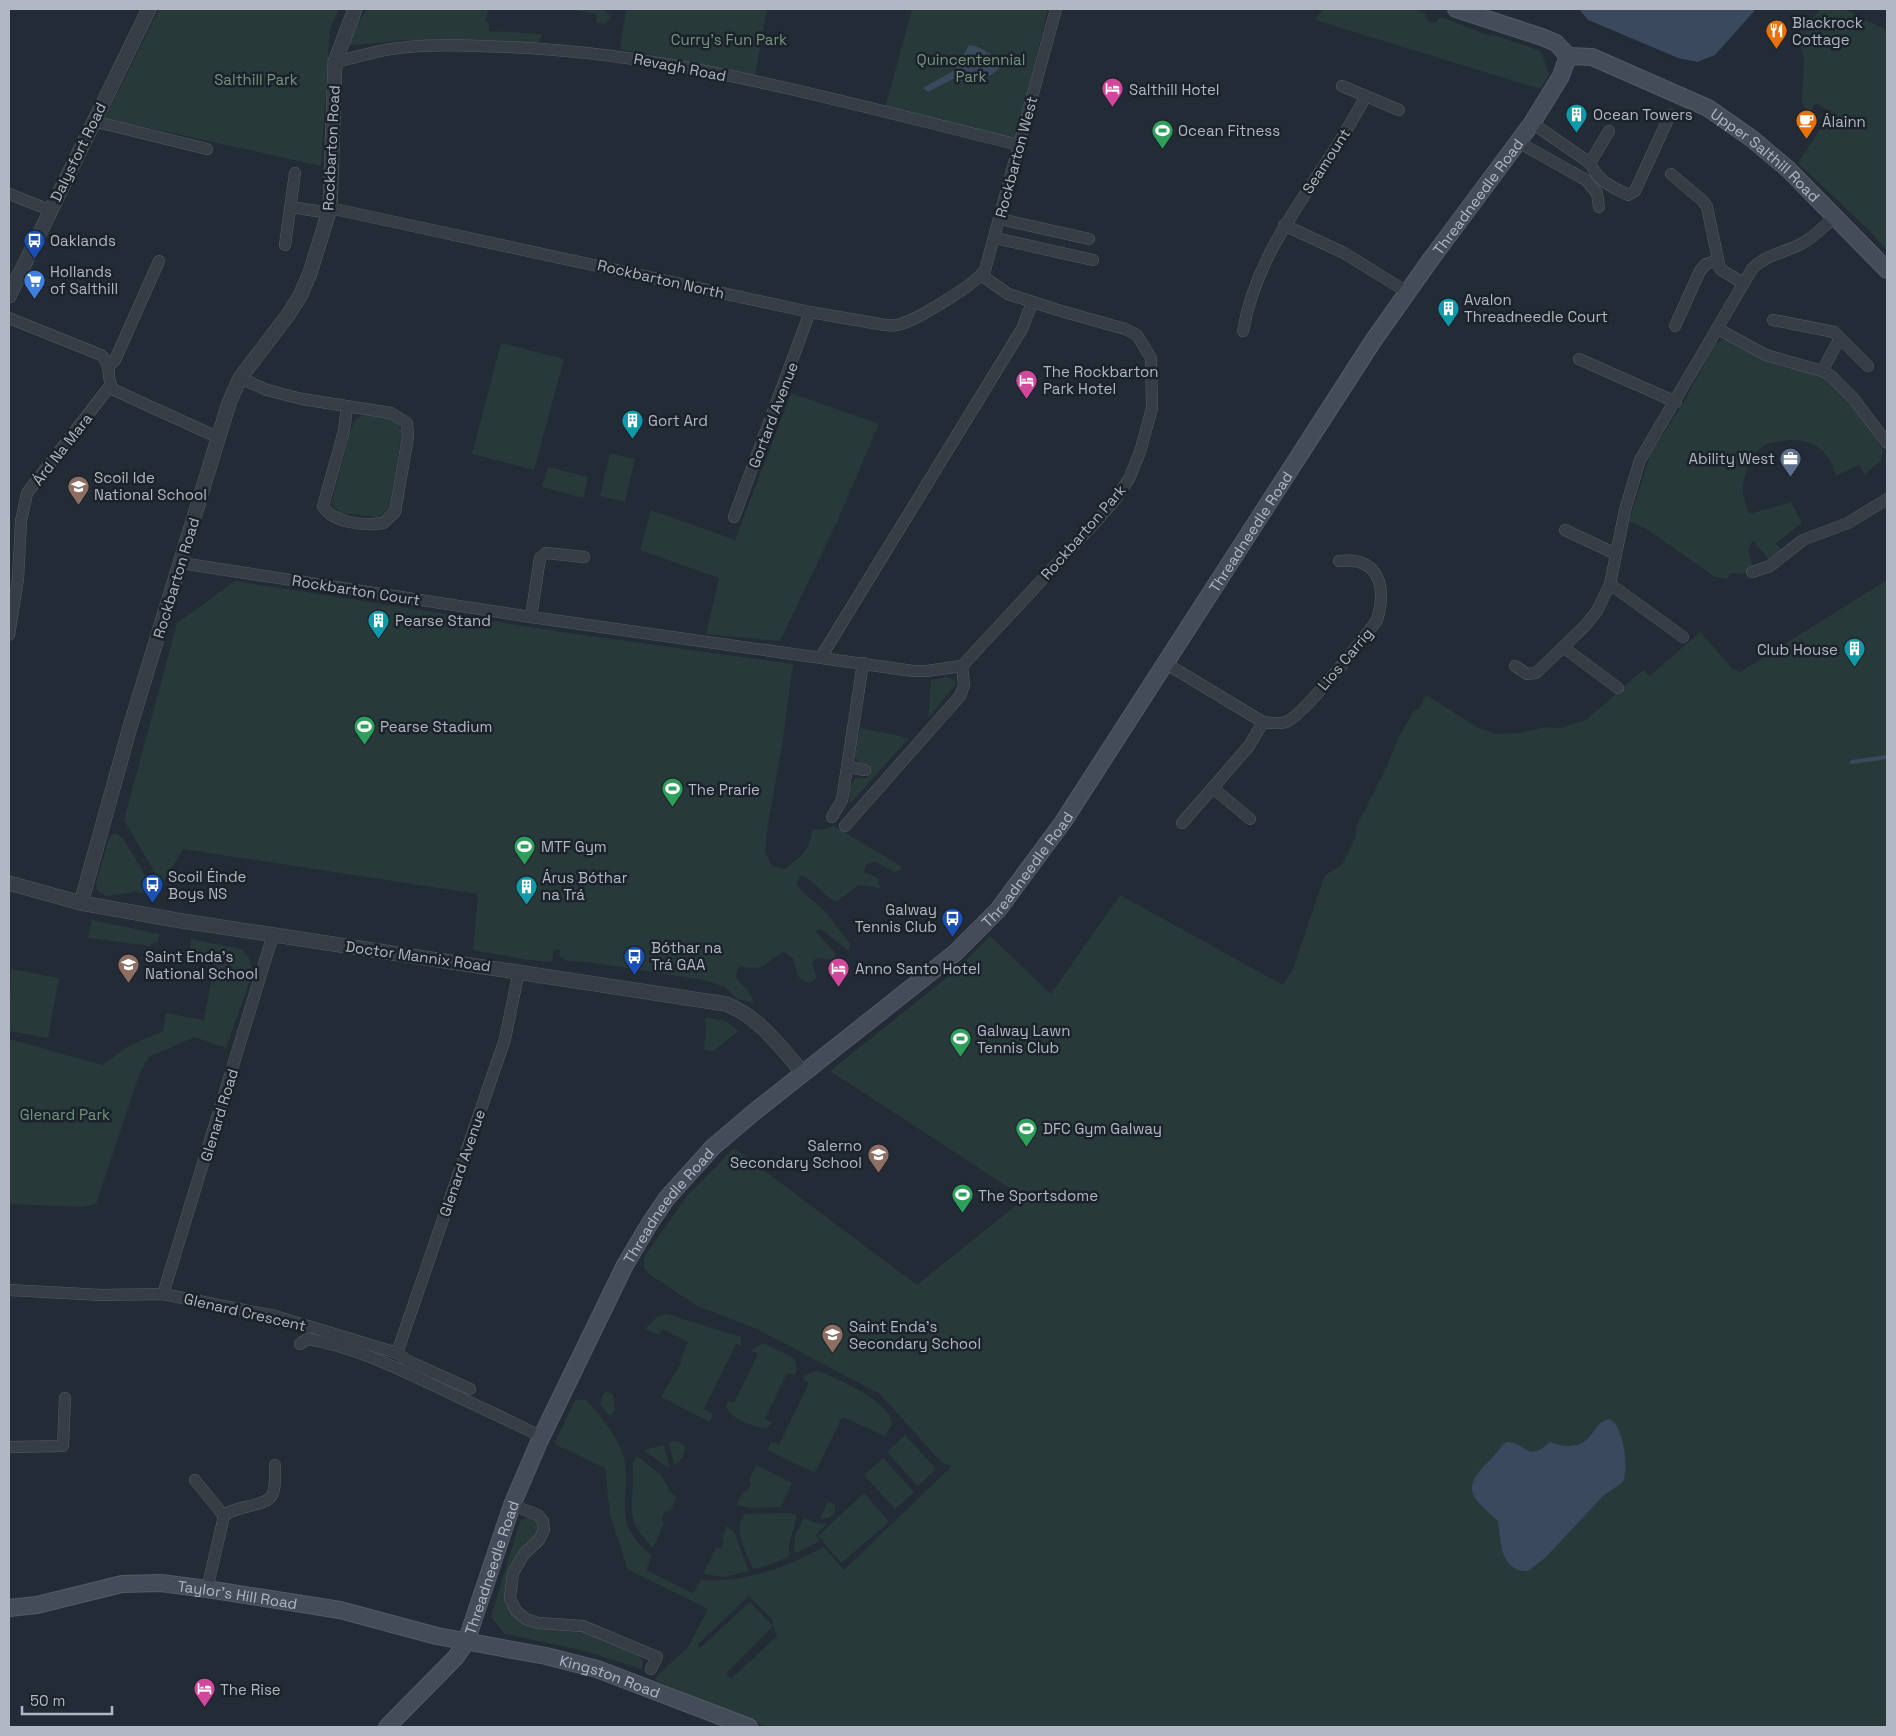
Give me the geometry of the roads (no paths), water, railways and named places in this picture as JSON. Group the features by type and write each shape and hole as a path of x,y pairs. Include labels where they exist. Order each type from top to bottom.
{"main road":[{"path":"1456,9 1542,37 1556,43 1568,56"},
{"name":"Threadneedle Road","path":"387,1727 456,1658 466,1642 512,1505 542,1437 625,1265 667,1198 713,1147 803,1073 956,953 998,910 1063,822 1407,292 1532,123 1561,76 1568,56"},
{"name":"Upper Salthill Road","path":"1568,56 1592,57 1708,108 1725,118 1788,170 1887,270"},
{"name":"Taylor's Hill Road","path":"9,1608 37,1605 122,1584 162,1583 340,1610 466,1642"},
{"name":"Kingston Road","path":"466,1642 546,1656 597,1669 749,1727"}],"street":[{"name":"Dalysfort Road","path":"9,296 149,9"},
{"name":"Rockbarton Road","path":"81,903 130,727 181,563 217,437 240,378 288,315 300,296 329,210 335,62 355,9"},
{"name":"Rockbarton West","path":"981,276 995,238 1056,9"},
{"name":"Revagh Road","path":"335,62 391,49 431,46 556,50 626,57 727,75 1019,145"},
{"path":"1342,86 1398,110"},
{"name":"Seamount","path":"1243,331 1265,263 1284,225 1333,152 1366,96"},
{"path":"1532,123 1590,163 1596,175 1603,183 1628,195 1635,191 1670,115"},
{"path":"93,121 208,149"},
{"path":"1590,163 1609,131"},
{"path":"1518,142 1586,180 1597,193 1599,207"},
{"path":"285,244 295,173"},
{"path":"1671,174 1703,201 1716,251 1716,261 1720,269 1726,274 1743,283"},
{"path":"9,194 50,210"},
{"name":"Rockbarton North","path":"291,207 329,210 810,312 885,325 898,325 963,290 981,276"},
{"path":"1514,666 1532,675 1563,648 1592,618 1610,584 1635,471 1647,446 1676,402 1743,283 1757,263 1809,239 1835,216"},
{"path":"1000,220 1089,239"},
{"path":"1284,225 1344,254 1407,292"},
{"path":"995,238 1092,260"},
{"path":"109,366 116,360 159,261"},
{"path":"1676,326 1700,271 1706,264 1716,261"},
{"name":"Rockbarton Park","path":"962,666 1087,531 1124,487 1140,452 1149,423 1152,399 1150,358 1145,345 1137,335 1126,329 1032,303 1008,294 981,276"},
{"path":"845,826 960,696 964,685 962,666 926,672 821,657 1022,329 1032,303"},
{"name":"Gortard Avenue","path":"734,517 810,312"},
{"path":"9,318 92,350 105,359 109,366 110,386 118,393 217,437"},
{"path":"1773,320 1825,328 1834,332 1868,366"},
{"path":"1718,329 1766,355 1822,371 1853,398 1887,443"},
{"path":"1822,371 1840,338"},
{"path":"1580,359 1676,402"},
{"path":"240,378 280,394 397,415 407,423 408,436 395,512 383,523 354,522 342,519 328,513 323,506 344,431 347,407"},
{"name":"Árd Na Mara","path":"9,635 18,579 21,521 27,493 110,386"},
{"path":"1752,572 1770,566 1810,536 1848,523 1887,499"},
{"path":"1565,530 1616,554"},
{"path":"531,617 540,558 546,554 584,557"},
{"name":"Lios Carrig","path":"1263,722 1272,724 1286,722 1297,715 1377,620 1382,593 1380,581 1375,572 1358,561 1339,561"},
{"name":"Rockbarton Court","path":"181,563 531,617 821,657"},
{"path":"1610,584 1683,638"},
{"path":"1563,648 1618,688"},
{"path":"832,817 842,800 863,663"},
{"path":"1165,663 1263,722 1254,739 1182,823"},
{"path":"847,767 865,770"},
{"path":"1213,788 1250,819"},
{"name":"Doctor Mannix Road","path":"9,883 81,903 273,935 726,1004 749,1016 776,1041 803,1073"},
{"name":"Glenard Road","path":"163,1294 273,935"},
{"name":"Glenard Avenue","path":"397,1352 505,1039 519,971"},
{"name":"Glenard Crescent","path":"9,1290 102,1295 163,1294 275,1316 397,1352 408,1361 470,1389"},
{"path":"300,1344 307,1338 365,1355 396,1367 542,1437"},
{"path":"9,1447 64,1446 65,1398"},
{"path":"207,1589 213,1555 224,1516 238,1507 268,1500 273,1494 276,1465"},
{"path":"194,1480 224,1516"},
{"path":"512,1505 538,1515 543,1521 544,1530 539,1540 524,1554 513,1573 510,1598 516,1611 526,1619 538,1623 572,1624 595,1630 657,1657 651,1669"}],"water":[{"path":"1579,9 1756,9 1715,55 1697,62 1678,58 1588,20"},
{"path":"969,45 987,52 1001,67 990,76 983,75 960,82 955,78 928,92 923,88 955,70"},
{"path":"1609,1419 1614,1423 1622,1438 1625,1458 1623,1482 1603,1496 1545,1558 1528,1571 1512,1567 1507,1561 1501,1546 1498,1521 1481,1506 1473,1493 1472,1486 1480,1470 1506,1442 1531,1451 1536,1451 1550,1442 1564,1446 1575,1445 1582,1443 1598,1425"}],"waterway":[{"path":"1852,762 1887,757"}],"place":[{"name":"Blackrock Cottage","path":"1776,50"},
{"name":"Salthill Hotel","path":"1113,108"},
{"name":"Ocean Towers","path":"1577,133"},
{"name":"Álainn","path":"1806,140"},
{"name":"Ocean Fitness","path":"1162,149"},
{"name":"Oaklands","path":"34,259"},
{"name":"Hollands of Salthill","path":"34,299"},
{"name":"Avalon Threadneedle Court","path":"1448,327"},
{"name":"The Rockbarton Park Hotel","path":"1027,399"},
{"name":"Gort Ard","path":"632,439"},
{"name":"Ability West","path":"1791,477"},
{"name":"Scoil Ide National School","path":"78,505"},
{"name":"Pearse Stand","path":"379,639"},
{"name":"Club House","path":"1854,668"},
{"name":"Pearse Stadium","path":"364,745"},
{"name":"The Prarie","path":"672,808"},
{"name":"MTF Gym","path":"525,865"},
{"name":"Scoil Éinde Boys NS","path":"152,904"},
{"name":"Árus Bóthar na Trá","path":"526,905"},
{"name":"Galway Tennis Club","path":"953,937"},
{"name":"Bóthar na Trá GAA","path":"635,975"},
{"name":"Saint Enda's National School","path":"129,984"},
{"name":"Anno Santo Hotel","path":"839,987"},
{"name":"Galway Lawn Tennis Club","path":"961,1058"},
{"name":"DFC Gym Galway","path":"1027,1147"},
{"name":"Salerno Secondary School","path":"878,1173"},
{"name":"The Sportsdome","path":"962,1214"},
{"name":"Saint Enda's Secondary School","path":"833,1354"},
{"name":"The Rise","path":"204,1708"}],"park label":[{"name":"Curry's Fun Park","path":"729,39"},
{"name":"Quincentennial Park","path":"971,68"},
{"name":"Salthill Park","path":"256,79"},
{"name":"Glenard Park","path":"65,1114"}]}
